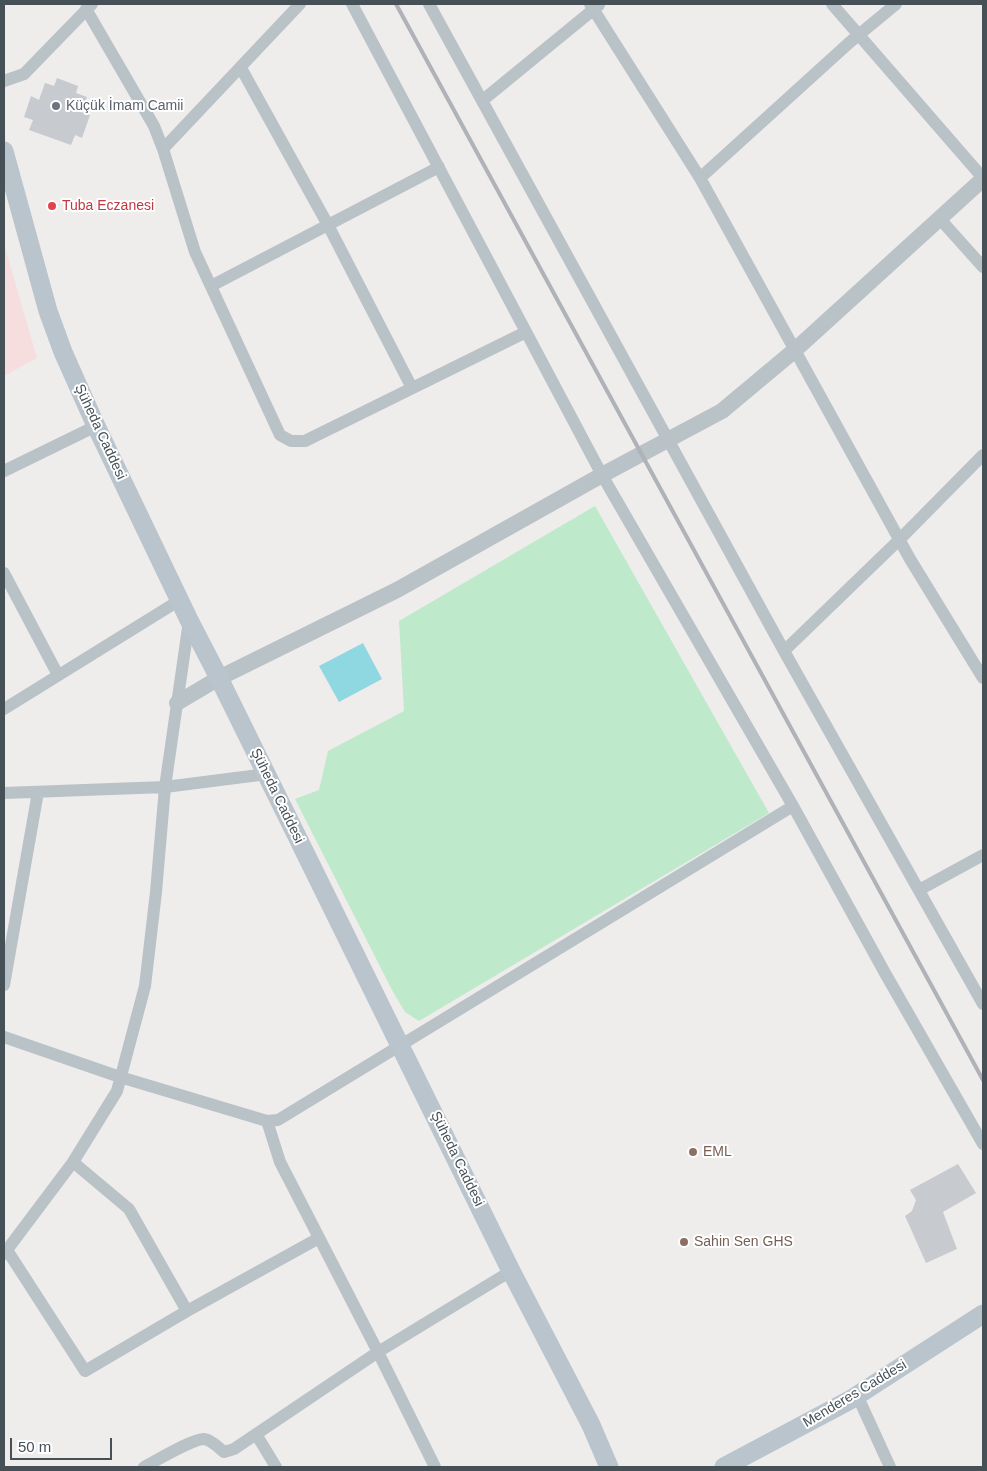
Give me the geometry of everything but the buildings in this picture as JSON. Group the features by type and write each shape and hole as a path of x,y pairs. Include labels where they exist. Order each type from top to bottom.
{"main road":[{"name":"Şüheda Caddesi","path":"4,151 48,311 63,352 96,426 189,620 512,1271 591,1425"},
{"name":"Menderes Caddesi","path":"724,1467 858,1395 983,1314"},
{"path":"591,1425 609,1467"},
{"path":"591,1425 618,1467"}],"street":[{"path":"163,149 300,4"},
{"path":"352,4 602,475 794,806 885,973 983,1144"},
{"path":"429,4 784,651 983,1004"},
{"path":"177,703 219,678 397,590 602,475 722,411 795,350 983,178 832,4"},
{"path":"700,178 896,4"},
{"path":"4,81 24,74 89,6 154,126 195,252 280,435 291,441 305,441 526,332"},
{"path":"483,100 595,6 700,178 910,559 983,678"},
{"path":"241,68 328,225 412,388"},
{"path":"211,286 439,167"},
{"path":"940,219 983,266"},
{"path":"4,471 96,426"},
{"path":"784,651 900,539 983,455"},
{"path":"4,573 58,675"},
{"path":"4,709 180,600"},
{"path":"189,620 165,787 156,892 145,986 117,1091 73,1162 5,1252 85,1371 187,1311 319,1238"},
{"path":"4,793 165,787 267,774"},
{"path":"4,985 38,792"},
{"path":"4,1037 120,1077 267,1121 278,1120 794,806"},
{"path":"919,890 983,855"},
{"path":"267,1121 280,1162 435,1467"},
{"path":"73,1162 129,1209 187,1311"},
{"path":"144,1467 192,1442 205,1439 224,1452 234,1449 378,1352 512,1271"},
{"path":"858,1395 890,1467"},
{"path":"256,1434 276,1467"}],"shaded area":[{"path":"4,244 37,358 4,376"}],"green space":[{"path":"595,506 769,813 419,1021 405,1012 392,990 295,799 319,790 328,751 404,711 399,621"}],"water":[{"path":"363,643 382,679 339,702 319,666"}],"railway":[{"path":"396,4 983,1080"}],"place":[{"name":"Küçük İmam Camii","path":"56,106"},
{"name":"Tuba Eczanesi","path":"52,206"},
{"name":"EML","path":"693,1152"},
{"name":"Sahin Sen GHS","path":"684,1242"}]}
